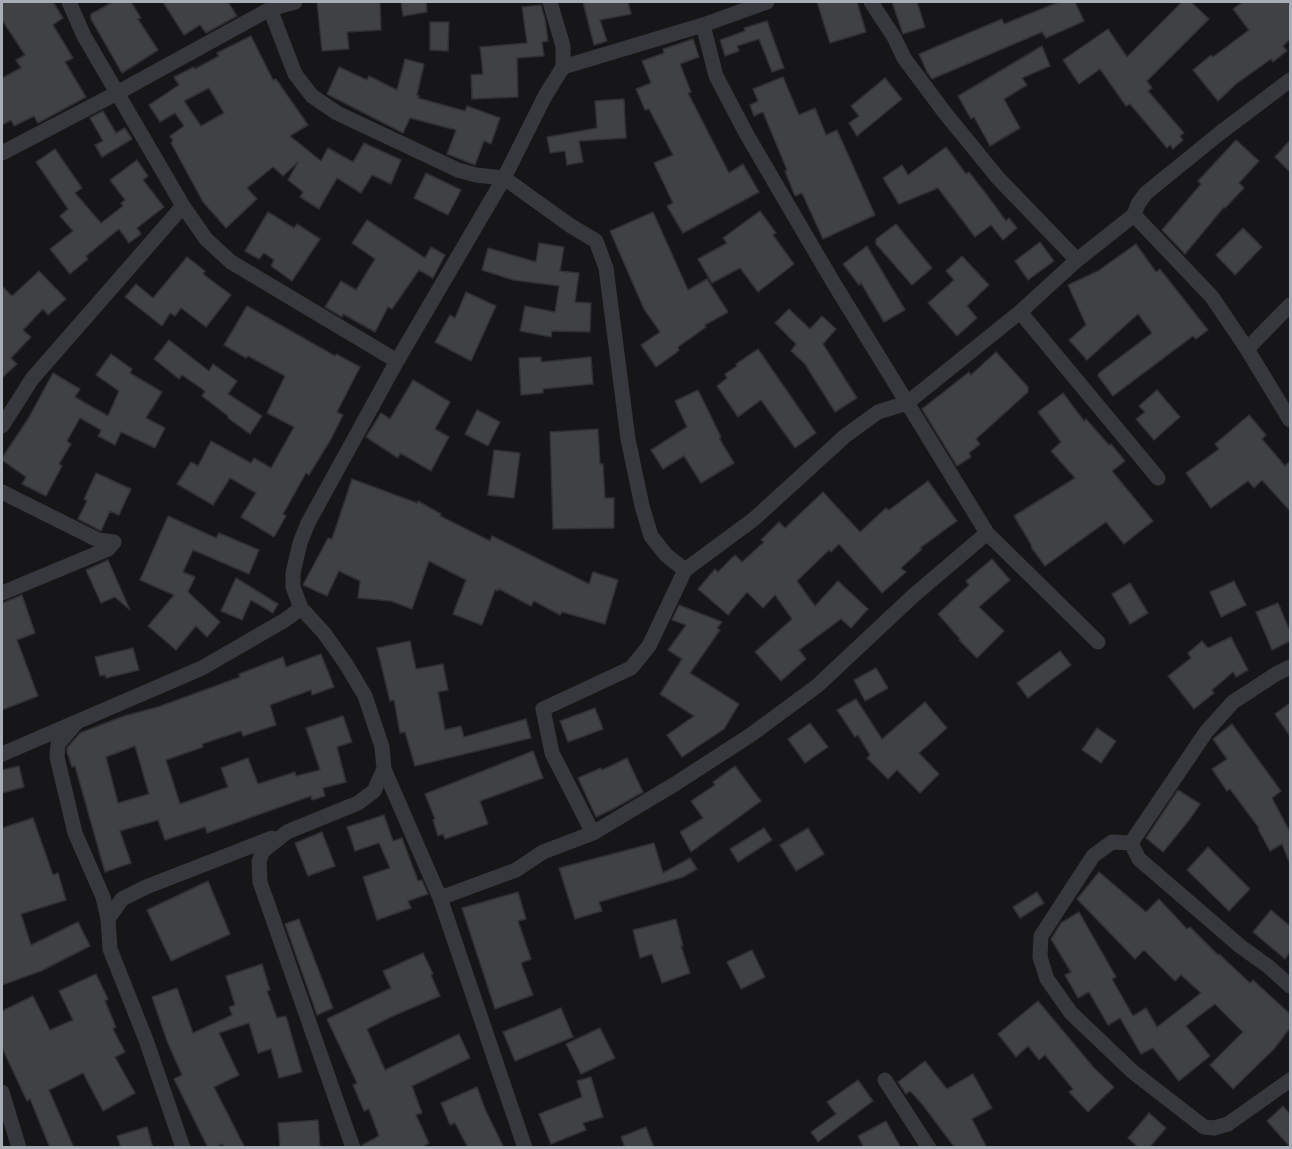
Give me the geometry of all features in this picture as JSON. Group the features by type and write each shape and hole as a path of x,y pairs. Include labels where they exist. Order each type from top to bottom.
{"street":[{"path":"69,2 84,36 183,206 206,239 231,262 397,361"},
{"path":"2,153 270,9 293,2"},
{"path":"525,1148 440,898 384,769 382,747 365,696 330,641 301,608 293,587 293,573 300,543 314,513 397,361 504,178 562,67 563,46 550,2"},
{"path":"562,67 703,25 766,2"},
{"path":"871,2 894,37 904,58 945,113 998,178 1077,260"},
{"path":"270,9 295,74 312,96 337,113 458,170 476,175 504,178 596,241 606,268 628,439 642,506 651,536 666,555 685,570"},
{"path":"703,25 716,76 747,135 833,282 987,533 1098,642"},
{"path":"592,833 552,753 543,709 631,668 649,646 685,570 754,519 845,436 878,412 907,403 1020,312 1077,260 1134,215 1146,193 1220,133 1289,86"},
{"path":"2,426 32,379 183,206"},
{"path":"1134,215 1212,297 1290,420"},
{"path":"1247,349 1290,305"},
{"path":"1020,312 1158,478"},
{"path":"2,492 98,540 114,542 108,549 2,593"},
{"path":"440,898 516,870 543,852 592,833 742,741 817,686 913,596 987,533"},
{"path":"2,754 202,668 285,620 301,608"},
{"path":"1131,843 1206,732 1233,702 1290,667"},
{"path":"76,723 58,744 57,757 75,832 103,897 108,919 110,949 146,1040 183,1148"},
{"path":"108,919 122,899 358,803 374,791 384,769"},
{"path":"287,832 262,852 260,882 353,1148"},
{"path":"1131,843 1112,842 1093,856 1041,936 1040,957 1047,979 1071,1013 1133,1072 1204,1127 1214,1128 1228,1124 1290,1080"},
{"path":"1131,843 1139,859 1290,986"},
{"path":"885,1080 929,1148"},
{"path":"2,1092 19,1148"}],"building":[{"path":"2,2 53,2 63,18 53,25 73,58 65,62 86,97 38,123 34,116 14,126 11,120 2,125 2,78 21,68 16,60 25,55 2,20"},
{"path":"113,2 131,2 141,18 138,19 158,50 122,73 91,19 91,14"},
{"path":"163,2 228,2 237,16 206,33 200,25 184,35"},
{"path":"317,2 380,2 381,30 347,32 349,49 322,51"},
{"path":"401,2 426,2 427,12 403,16"},
{"path":"583,2 628,2 631,14 600,20 607,41 594,45"},
{"path":"817,2 857,2 866,32 830,43"},
{"path":"892,2 917,2 925,27 903,34"},
{"path":"1059,2 1075,2 1084,21 1046,38 1042,32 932,79 927,72 919,54 1002,19 1004,24"},
{"path":"1182,2 1191,2 1209,19 1147,81 1152,88 1148,91 1184,133 1180,136 1183,140 1173,149 1170,145 1167,148 1130,104 1126,106 1100,69 1079,84 1063,60 1108,29 1127,57"},
{"path":"1243,2 1287,2 1290,5 1290,39 1283,46 1287,51 1273,62 1271,59 1236,84 1218,101 1193,70 1249,30 1233,9"},
{"path":"541,5 548,41 542,42 544,56 517,58 518,97 472,99 471,75 483,74 480,47 527,43 522,7"},
{"path":"767,21 784,68 772,72 759,39 737,46 739,51 725,56 720,40 745,31 744,28"},
{"path":"430,22 449,22 448,51 430,50"},
{"path":"251,36 273,80 276,79 308,125 290,136 321,161 328,148 353,162 364,143 401,160 391,184 372,175 361,193 337,178 319,209 300,197 303,192 288,180 298,162 283,176 273,167 247,188 257,199 226,228 203,202 171,143 173,141 170,136 184,126 175,113 160,122 149,105 179,85 174,77 219,56 217,53","holes":["209,88 224,113 201,126 184,101"]},
{"path":"693,39 699,57 680,64 691,92 688,93 729,173 743,164 759,192 683,233 667,206 673,203 654,163 673,155 649,109 645,110 636,89 651,83 642,61 664,53 663,49"},
{"path":"1042,46 1050,66 1022,78 1027,85 1004,99 1020,128 990,146 974,117 971,119 958,96"},
{"path":"405,59 424,64 418,98 465,111 467,106 500,118 491,144 484,141 475,165 447,154 456,130 410,118 403,133 327,94 339,67 367,80 369,76 397,90"},
{"path":"783,77 799,115 815,108 826,135 837,130 875,215 823,239 802,193 795,196 763,112 754,116 750,105 758,101 753,89"},
{"path":"885,78 902,99 857,136 849,123 859,116 851,106"},
{"path":"624,99 626,138 579,141 583,162 567,165 565,151 550,153 547,137 597,128 595,101"},
{"path":"103,111 116,133 125,128 132,139 102,157 95,145 103,141 90,118"},
{"path":"1236,140 1259,161 1239,183 1244,188 1224,207 1185,254 1162,230 1201,184 1198,181"},
{"path":"1290,140 1290,172 1275,157"},
{"path":"946,147 966,174 969,172 1006,221 1009,218 1017,228 1003,240 991,225 975,237 938,188 899,204 883,178 902,165 908,175"},
{"path":"55,149 82,188 75,193 101,223 123,206 121,203 125,200 110,180 137,160 148,176 143,180 164,207 137,228 141,234 129,243 119,229 86,256 88,259 70,274 50,249 73,231 60,216 68,209 36,162"},
{"path":"426,173 461,190 448,215 414,198"},
{"path":"760,211 776,233 773,235 794,264 758,292 740,268 712,283 698,259 727,243 723,238"},
{"path":"268,212 294,228 297,224 320,239 292,281 271,266 274,260 264,253 259,259 245,251"},
{"path":"653,212 688,290 707,279 728,312 705,325 706,327 678,347 679,350 676,353 656,367 641,345 660,332 644,309 610,231"},
{"path":"367,220 425,258 431,247 445,255 433,278 419,270 392,309 388,307 375,332 325,307 341,281 356,290 375,259 352,243"},
{"path":"896,224 932,268 912,285 876,244 876,239"},
{"path":"1243,228 1262,247 1235,275 1216,255"},
{"path":"1040,242 1054,261 1028,280 1015,261"},
{"path":"539,243 564,247 560,271 579,273 575,302 591,303 590,332 552,331 551,337 520,331 525,306 555,312 559,286 513,280 482,270 488,248 536,262"},
{"path":"1136,244 1156,272 1160,269 1208,330 1196,339 1193,336 1113,396 1098,376 1099,373 1152,333 1138,314 1087,360 1069,340 1086,325 1068,285 1098,271"},
{"path":"867,246 905,310 884,322 861,283 859,285 843,264"},
{"path":"962,256 989,285 967,306 977,318 957,336 928,303 954,280 946,271"},
{"path":"187,257 205,271 203,274 231,295 206,327 181,308 175,316 170,313 162,326 125,297 136,284 153,298"},
{"path":"39,271 66,299 48,315 43,309 23,330 31,337 11,358 17,364 2,378 2,286 12,296"},
{"path":"466,292 496,306 471,361 435,342 450,315 455,318"},
{"path":"247,306 335,356 336,354 360,367 337,412 343,415 331,439 309,475 306,473 283,514 286,516 274,537 241,517 256,493 230,478 213,505 177,484 191,462 198,466 211,441 251,463 254,458 271,468 294,427 267,413 285,376 224,345"},
{"path":"789,309 810,329 822,316 836,329 823,344 857,398 835,412 805,364 791,351 796,344 775,323"},
{"path":"169,340 209,371 213,364 237,381 228,394 262,416 250,434 202,396 205,391 182,375 179,379 154,359"},
{"path":"758,349 816,433 795,448 761,400 738,417 717,386 727,378 725,374 737,366 736,364"},
{"path":"996,352 1028,387 1028,392 976,439 980,444 969,453 971,457 957,466 922,409 969,372 971,375"},
{"path":"111,354 132,369 130,373 162,392 146,418 165,428 155,448 121,432 115,445 98,436 101,430 80,418 67,441 71,444 59,464 62,466 46,496 22,484 26,477 2,458 28,419 53,373 80,389 75,397 108,416 119,391 96,375"},
{"path":"541,357 541,362 591,357 593,384 543,389 543,393 521,395 519,358"},
{"path":"413,380 450,402 435,429 449,437 431,471 400,453 398,458 366,437 381,413 390,419"},
{"path":"698,390 721,437 719,438 734,463 701,483 684,456 663,469 651,450 687,427 675,401"},
{"path":"1157,390 1180,417 1154,440 1136,419 1145,412 1139,406"},
{"path":"1063,393 1084,421 1086,419 1125,461 1112,471 1153,521 1124,544 1106,522 1045,566 1031,547 1014,516 1075,478 1051,451 1061,442 1038,412"},
{"path":"477,410 500,422 488,446 465,434"},
{"path":"1249,415 1266,435 1262,439 1285,466 1290,461 1290,511 1262,480 1254,488 1248,481 1211,508 1186,473 1219,449 1215,444"},
{"path":"598,429 605,498 614,498 614,528 553,529 550,432"},
{"path":"494,450 520,453 514,498 488,495"},
{"path":"96,473 131,489 119,515 110,511 101,531 78,519 87,501 84,499"},
{"path":"352,479 417,503 418,501 441,514 440,516 490,541 492,536 589,584 593,572 618,580 605,624 562,612 560,615 534,601 531,606 499,589 495,590 482,625 453,614 466,580 429,561 412,609 391,601 358,598 360,581 339,571 327,596 303,585 328,538 332,539"},
{"path":"928,481 957,521 920,548 922,549 901,568 906,572 882,593 839,544 831,552 829,550 797,581 815,606 838,581 868,609 851,628 841,619 799,650 806,659 781,681 755,652 792,619 775,595 763,608 747,592 728,615 698,589 715,569 718,572 735,555 742,562 764,542 761,540 779,522 785,528 823,492 860,532 886,508 889,510"},
{"path":"168,516 216,538 219,533 259,550 249,574 193,550 183,572 195,577 188,592 220,622 207,637 196,626 176,650 148,626 174,595 140,580"},
{"path":"992,559 1010,580 979,607 1004,631 977,658 938,614 969,585 966,581"},
{"path":"108,560 130,610 115,597 101,603 86,570"},
{"path":"236,578 278,604 273,613 251,600 242,620 221,611"},
{"path":"1234,581 1246,605 1221,617 1210,592"},
{"path":"1130,583 1148,613 1130,624 1112,594"},
{"path":"22,595 35,633 17,640 38,696 2,710 2,603"},
{"path":"1278,603 1290,631 1290,641 1272,650 1256,612"},
{"path":"679,605 722,622 717,628 720,630 690,673 739,704 724,729 682,757 667,735 694,716 660,694 682,659 668,650 686,625 672,620"},
{"path":"1231,637 1248,670 1236,677 1233,672 1212,690 1214,693 1194,709 1168,676 1191,658 1188,653 1202,641 1208,648"},
{"path":"410,641 416,669 443,664 448,690 438,692 445,730 461,726 464,737 526,719 531,738 415,766 405,732 400,733 394,700 390,701 377,648"},
{"path":"133,648 139,670 106,678 105,675 100,676 95,657"},
{"path":"1060,651 1071,665 1028,698 1017,683"},
{"path":"321,654 334,687 312,695 311,690 270,705 276,725 243,736 241,731 202,744 203,747 166,760 180,804 228,787 221,768 248,758 258,784 295,772 296,776 320,770 306,728 343,716 352,742 337,747 346,782 323,788 325,796 312,800 311,796 207,833 205,827 165,840 158,820 120,831 131,863 105,872 75,766 72,767 67,752 67,748 80,733 240,677 239,674 283,657 286,667","holes":["135,746 149,794 118,803 106,757"]},
{"path":"876,668 888,688 865,701 854,680"},
{"path":"856,699 882,739 925,702 947,728 919,753 939,774 920,793 897,770 888,779 867,758 870,755 858,735 855,737 837,710"},
{"path":"1290,703 1290,736 1275,714"},
{"path":"595,708 603,729 568,742 560,721"},
{"path":"810,723 828,747 805,763 788,739"},
{"path":"1232,724 1281,791 1272,798 1290,832 1290,864 1282,844 1270,851 1259,828 1230,789 1227,791 1212,769 1227,759 1213,739"},
{"path":"1097,728 1116,741 1101,763 1082,750"},
{"path":"533,751 543,778 480,801 488,824 445,839 443,834 438,836 433,820 435,819 425,794"},
{"path":"627,758 643,792 596,817 578,778"},
{"path":"19,766 24,787 2,793 2,770"},
{"path":"735,766 761,801 691,852 680,832 703,818 691,801 715,785 713,782"},
{"path":"1178,790 1200,804 1163,852 1146,838"},
{"path":"384,815 393,841 402,838 418,881 422,880 428,894 408,901 411,908 377,920 363,877 390,868 379,843 355,851 347,827"},
{"path":"33,818 53,875 58,873 66,900 21,914 31,945 78,922 90,946 41,971 2,985 2,828"},
{"path":"764,828 772,840 738,862 730,849"},
{"path":"808,828 824,854 796,871 780,845"},
{"path":"322,832 335,866 308,876 295,843"},
{"path":"654,843 663,873 690,858 697,869 683,877 599,902 602,911 575,919 559,868"},
{"path":"1208,847 1250,889 1229,911 1187,870"},
{"path":"1099,872 1146,912 1159,899 1187,929 1190,927 1250,983 1253,980 1290,1014 1290,1028 1274,1049 1233,1089 1210,1065 1243,1032 1215,1004 1186,1026 1210,1056 1179,1081 1153,1048 1141,1054 1120,1018 1108,1025 1089,992 1078,998 1065,975 1071,972 1051,939 1061,923 1079,912 1116,977 1112,979 1133,1016 1146,1008 1157,1027 1201,993 1181,975 1175,981 1144,950 1135,959 1077,899"},
{"path":"208,881 230,934 171,961 147,910"},
{"path":"518,892 526,919 518,921 531,959 521,963 533,995 495,1009 462,908"},
{"path":"1037,892 1044,903 1020,918 1013,907"},
{"path":"1271,910 1290,926 1290,952 1285,959 1253,932"},
{"path":"299,919 333,1008 317,1015 285,924"},
{"path":"676,919 683,946 681,946 690,973 662,983 652,954 640,958 633,930"},
{"path":"752,950 765,977 741,989 727,962"},
{"path":"423,953 440,996 367,1029 385,1070 459,1034 470,1058 412,1086 422,1113 416,1115 429,1143 421,1148 362,1148 362,1145 379,1136 369,1109 364,1111 353,1085 357,1083 327,1019 391,988 383,971"},
{"path":"262,964 270,990 267,991 277,1018 286,1016 302,1072 279,1078 271,1049 258,1053 249,1023 219,1033 239,1075 214,1087 245,1148 225,1148 222,1144 208,1148 174,1079 182,1075 152,997 177,988 193,1033 232,1015 229,1007 235,1005 226,976"},
{"path":"96,974 108,999 105,1001 116,1027 113,1029 125,1052 115,1057 135,1093 103,1111 83,1073 49,1090 74,1148 50,1148 30,1099 27,1101 2,1048 2,1011 33,996 50,1030 73,1020 59,991"},
{"path":"1038,1001 1094,1068 1114,1087 1088,1112 1069,1092 1073,1089 1045,1055 1039,1060 1028,1046 1016,1057 998,1034"},
{"path":"561,1008 573,1037 515,1061 503,1032"},
{"path":"600,1028 615,1058 581,1074 566,1044"},
{"path":"925,1061 947,1089 973,1074 992,1108 972,1119 987,1148 955,1148 922,1104 910,1091 906,1094 898,1082"},
{"path":"591,1077 603,1117 583,1123 586,1130 551,1144 539,1114 582,1097 577,1081"},
{"path":"858,1080 873,1101 818,1142 811,1132 836,1114 827,1102"},
{"path":"477,1087 504,1148 468,1148 455,1123 450,1125 441,1103"},
{"path":"1283,1106 1290,1114 1290,1147 1267,1121"},
{"path":"1149,1113 1166,1128 1149,1148 1139,1148 1128,1138"},
{"path":"318,1120 320,1148 280,1148 278,1123"},
{"path":"886,1121 901,1148 864,1148 858,1136"},
{"path":"147,1127 153,1148 121,1148 117,1136"},
{"path":"646,1127 654,1148 625,1148 621,1137"}]}
